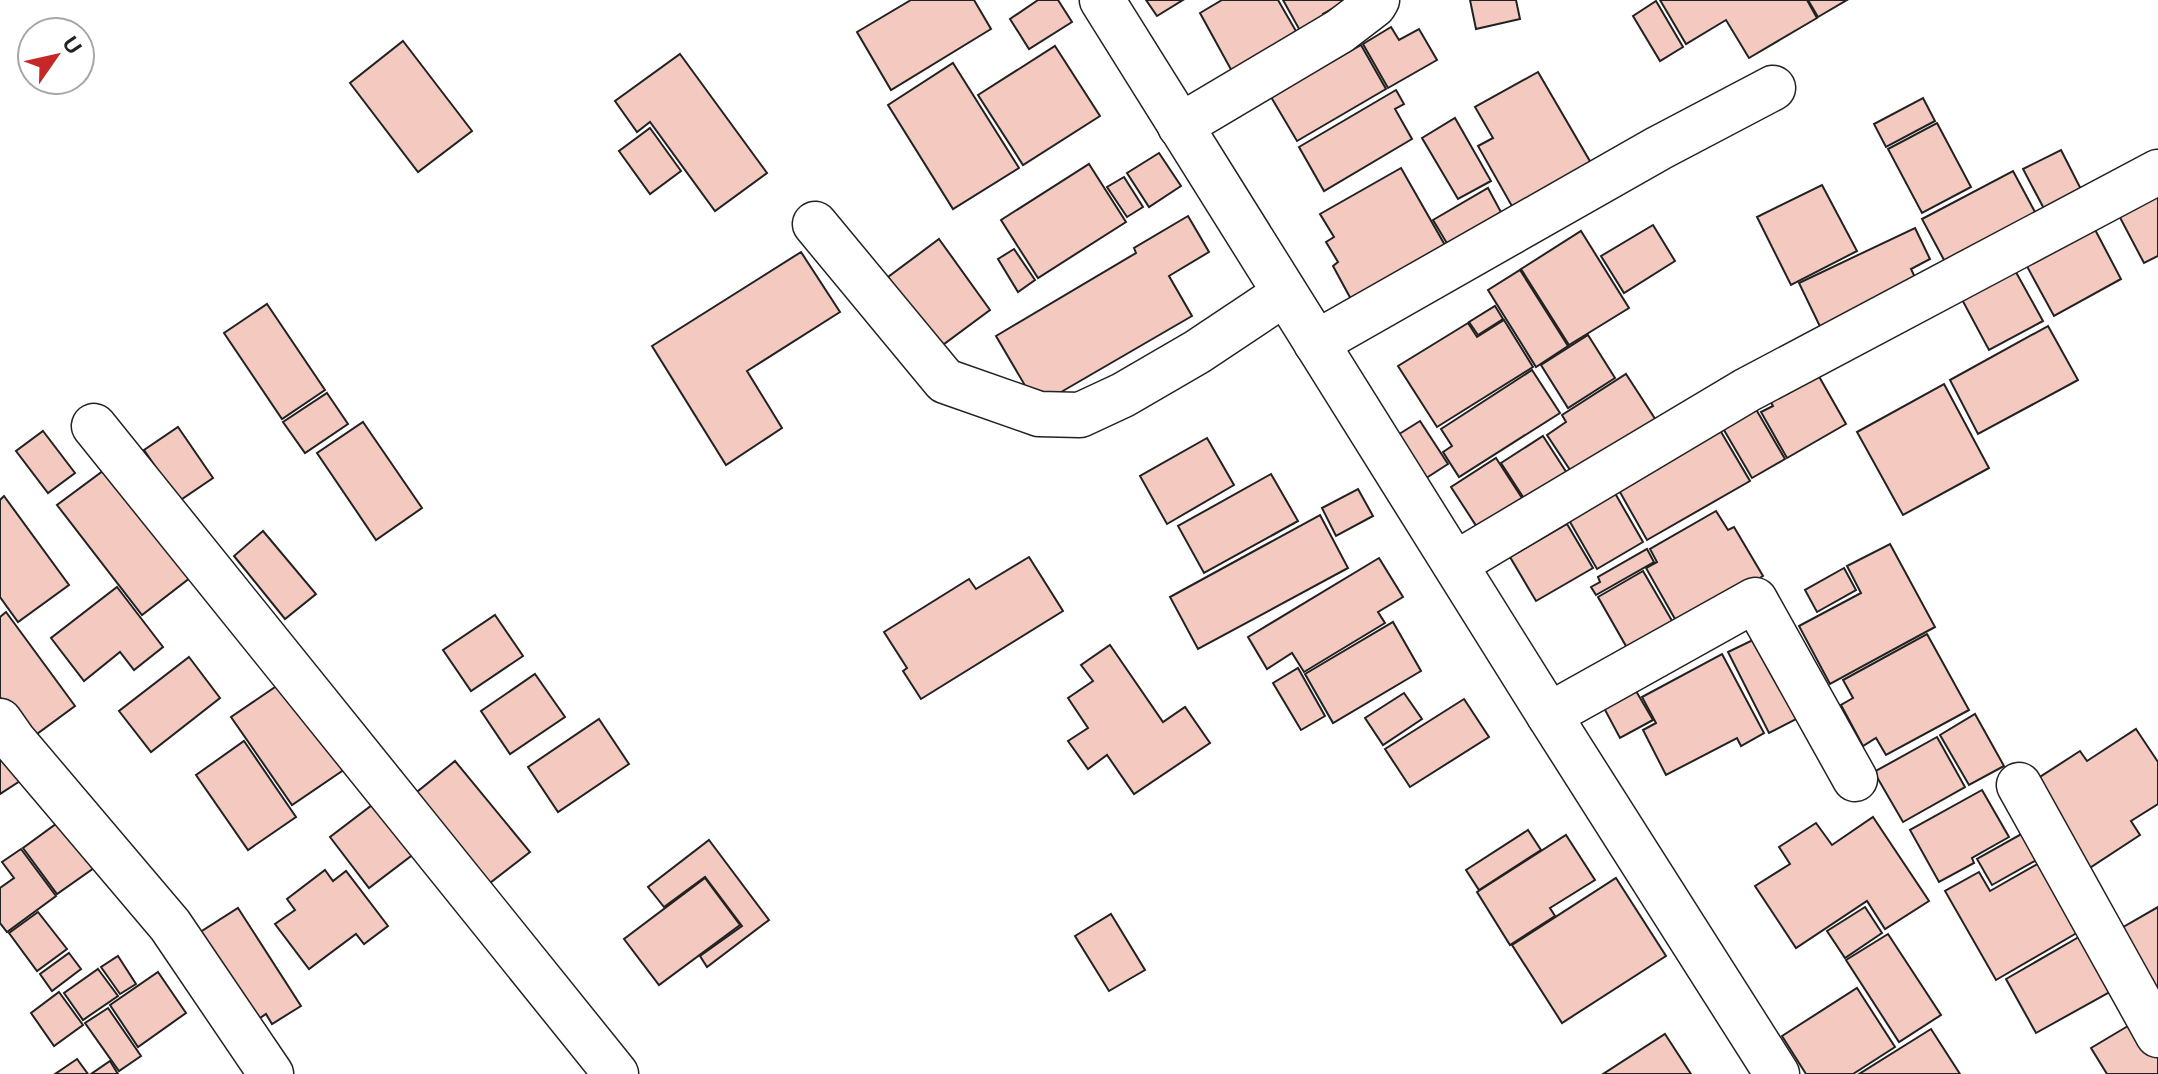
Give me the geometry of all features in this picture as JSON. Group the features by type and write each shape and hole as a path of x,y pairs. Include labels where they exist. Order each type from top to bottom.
{"street":[{"path":"1102,0 1777,1074"},
{"path":"1180,126 1340,31 1377,0"},
{"path":"1316,343 1659,148 1773,88"},
{"path":"1455,564 1747,390 2158,172"},
{"path":"815,224 945,381 1039,414 1080,415 1123,395 1197,352 1284,294"},
{"path":"94,426 616,1074"},
{"path":"1549,715 1755,600 1855,779"},
{"path":"0,721 170,925 271,1074"},
{"path":"2019,785 2158,1035"}],"building":[{"path":"911,0 974,0 991,29 891,90 857,32"},
{"path":"1038,0 1058,0 1072,22 1029,49 1010,19"},
{"path":"1146,0 1183,0 1157,16"},
{"path":"1222,0 1278,0 1300,38 1234,75 1200,13"},
{"path":"1283,0 1348,0 1323,14 1327,23 1303,36"},
{"path":"1470,0 1516,0 1520,19 1476,29"},
{"path":"1660,0 1807,0 1817,18 1749,58 1726,20 1686,44"},
{"path":"1808,0 1847,0 1818,17"},
{"path":"1656,1 1683,47 1660,61 1633,16"},
{"path":"1391,27 1399,40 1419,29 1437,60 1388,88 1363,44"},
{"path":"403,41 472,131 418,172 350,83"},
{"path":"1361,45 1386,89 1297,141 1271,97"},
{"path":"1055,46 1100,116 1023,165 978,95"},
{"path":"680,54 767,173 715,211 650,122 637,132 615,101"},
{"path":"953,63 1019,168 953,209 888,105"},
{"path":"1538,72 1591,163 1513,208 1478,146 1493,138 1475,107"},
{"path":"1396,90 1404,104 1395,109 1412,139 1324,191 1299,147"},
{"path":"1923,98 1935,121 1886,147 1874,124"},
{"path":"1455,118 1491,181 1458,199 1422,138"},
{"path":"1937,123 1971,187 1922,213 1888,149"},
{"path":"650,128 681,171 650,194 619,151"},
{"path":"2061,150 2087,201 2050,220 2023,169"},
{"path":"1159,153 1181,186 1149,207 1127,173"},
{"path":"1089,164 1126,222 1038,278 1001,220"},
{"path":"1401,168 1446,247 1352,301 1333,266 1338,262 1326,242 1334,237 1320,214"},
{"path":"2013,171 2042,225 1951,273 1922,219"},
{"path":"1124,177 1143,207 1127,217 1107,187"},
{"path":"1822,185 1857,251 1791,285 1757,217"},
{"path":"2158,187 2158,256 2144,263 2116,210"},
{"path":"1488,188 1502,214 1448,245 1433,220"},
{"path":"1188,216 1209,252 1169,276 1192,316 1037,406 996,336 1136,253 1134,248"},
{"path":"2091,222 2121,279 2054,316 2023,259"},
{"path":"1653,225 1675,261 1624,293 1601,256"},
{"path":"1915,228 1930,259 1911,269 1922,292 1826,339 1799,283"},
{"path":"1581,231 1629,308 1569,345 1521,269"},
{"path":"939,239 990,310 940,347 888,277"},
{"path":"1014,249 1035,280 1018,292 998,259"},
{"path":"801,252 840,312 747,371 782,428 726,465 652,346"},
{"path":"2012,265 2043,321 1989,350 1959,294"},
{"path":"1520,270 1568,346 1536,367 1488,290"},
{"path":"267,304 325,390 282,419 224,333"},
{"path":"1495,306 1503,319 1478,335 1469,322"},
{"path":"1504,320 1533,367 1437,427 1398,366 1468,323 1477,337"},
{"path":"2048,326 2078,380 1978,434 1950,380"},
{"path":"1588,335 1615,378 1568,408 1541,365"},
{"path":"1532,370 1560,413 1459,477 1443,452 1452,446 1441,429"},
{"path":"1817,373 1846,424 1787,458 1761,412 1773,406 1769,399"},
{"path":"1626,374 1661,428 1578,482 1547,435 1566,422 1562,415"},
{"path":"1944,384 1989,468 1903,515 1857,432"},
{"path":"327,393 348,424 305,453 283,422"},
{"path":"1750,399 1785,459 1752,478 1717,418"},
{"path":"1714,420 1750,481 1647,540 1612,478"},
{"path":"1420,421 1448,464 1417,484 1388,441"},
{"path":"363,422 422,508 376,540 317,453"},
{"path":"178,427 213,478 179,501 144,450"},
{"path":"43,431 75,473 48,493 16,451"},
{"path":"1543,436 1574,484 1532,511 1501,463"},
{"path":"1207,438 1234,485 1167,524 1140,476"},
{"path":"1496,458 1531,512 1486,541 1451,487"},
{"path":"111,465 195,574 142,615 57,505"},
{"path":"1271,474 1298,521 1204,573 1178,526"},
{"path":"1608,481 1643,542 1597,569 1562,508"},
{"path":"1358,489 1373,516 1336,536 1322,508"},
{"path":"4,496 69,585 18,622 0,597 0,500"},
{"path":"1716,511 1728,530 1734,527 1763,576 1679,626 1646,568 1657,562 1650,549"},
{"path":"1320,515 1348,568 1198,649 1170,597"},
{"path":"1567,524 1593,568 1536,601 1510,557"},
{"path":"263,531 316,594 285,619 234,556"},
{"path":"1890,544 1935,627 1830,684 1799,626 1861,593 1847,566"},
{"path":"1647,549 1654,562 1596,595 1591,587 1600,582 1598,577"},
{"path":"1029,557 1063,611 921,699 903,671 907,668 884,632 969,579 976,589"},
{"path":"1379,558 1403,597 1378,612 1385,623 1304,672 1292,653 1267,669 1248,637"},
{"path":"1844,568 1856,590 1817,612 1805,590"},
{"path":"1643,571 1675,626 1630,653 1598,597"},
{"path":"117,587 163,647 134,670 120,652 84,681 51,638"},
{"path":"6,612 75,706 30,739 0,697 0,617"},
{"path":"495,615 523,656 471,691 443,650"},
{"path":"1393,622 1421,671 1333,723 1305,674"},
{"path":"1927,634 1969,710 1886,755 1876,738 1863,746 1841,705 1853,698 1843,680"},
{"path":"1757,638 1810,712 1769,733 1728,652"},
{"path":"1110,645 1163,722 1185,707 1210,743 1134,794 1107,755 1088,769 1068,741 1088,728 1068,698 1093,681 1081,665"},
{"path":"1722,654 1764,733 1741,746 1737,738 1666,775 1643,730 1656,723 1642,697"},
{"path":"189,657 220,698 151,752 119,711"},
{"path":"1298,668 1325,716 1301,730 1273,683"},
{"path":"535,674 565,717 510,754 481,711"},
{"path":"284,681 345,769 292,805 231,717"},
{"path":"1636,691 1653,720 1620,738 1604,708"},
{"path":"1404,693 1422,719 1383,745 1365,718"},
{"path":"1464,699 1489,737 1410,787 1385,749"},
{"path":"1975,714 2004,766 1969,785 1940,735"},
{"path":"599,719 629,764 558,812 528,767"},
{"path":"2136,729 2158,762 2158,804 2131,821 2140,835 2085,871 2029,784 2080,751 2087,761"},
{"path":"1937,737 1965,787 1903,822 1874,772"},
{"path":"244,741 296,817 248,850 196,775"},
{"path":"0,753 20,781 0,794"},
{"path":"455,761 530,852 486,886 412,796"},
{"path":"1982,790 2009,837 1972,858 1974,863 1939,882 1910,830"},
{"path":"376,802 415,853 369,888 330,837"},
{"path":"1873,817 1929,901 1885,929 1867,901 1796,948 1755,886 1790,864 1779,847 1816,823 1832,845"},
{"path":"60,821 94,868 57,894 23,848"},
{"path":"2034,827 2049,853 1992,885 1977,859"},
{"path":"1528,830 1541,850 1479,890 1466,870"},
{"path":"1566,835 1595,880 1550,908 1555,916 1510,945 1477,892"},
{"path":"709,840 769,920 707,967 700,956 742,926 705,877 664,907 648,887"},
{"path":"21,849 56,896 7,932 0,923 0,888 14,878 2,862"},
{"path":"2048,858 2087,927 1996,980 1945,891 1979,872 1990,891"},
{"path":"325,870 333,881 346,871 388,926 364,944 356,934 309,969 275,924 295,910 287,899"},
{"path":"705,878 740,925 659,985 624,939"},
{"path":"1616,878 1666,956 1562,1023 1512,945"},
{"path":"1865,907 1882,933 1845,958 1827,931"},
{"path":"2158,907 2158,997 2118,930"},
{"path":"238,908 301,1006 272,1024 266,1014 251,1024 194,936"},
{"path":"38,912 67,949 37,971 9,933"},
{"path":"1111,914 1145,970 1109,991 1075,936"},
{"path":"1888,934 1941,1015 1899,1042 1846,960"},
{"path":"2084,934 2115,989 2036,1033 2006,979"},
{"path":"69,953 81,969 52,991 40,974"},
{"path":"118,956 136,984 120,994 101,967"},
{"path":"98,969 118,996 83,1020 64,993"},
{"path":"158,972 186,1013 138,1047 110,1005"},
{"path":"1857,988 1895,1047 1853,1074 1806,1074 1782,1036"},
{"path":"59,992 83,1025 54,1046 31,1013"},
{"path":"108,1008 141,1056 119,1071 85,1023"},
{"path":"2138,1020 2158,1052 2158,1074 2107,1074 2091,1048"},
{"path":"1931,1029 1960,1074 1859,1074"},
{"path":"1665,1034 1691,1074 1603,1074"},
{"path":"77,1059 88,1074 55,1074"},
{"path":"110,1061 118,1074 91,1074"}]}
